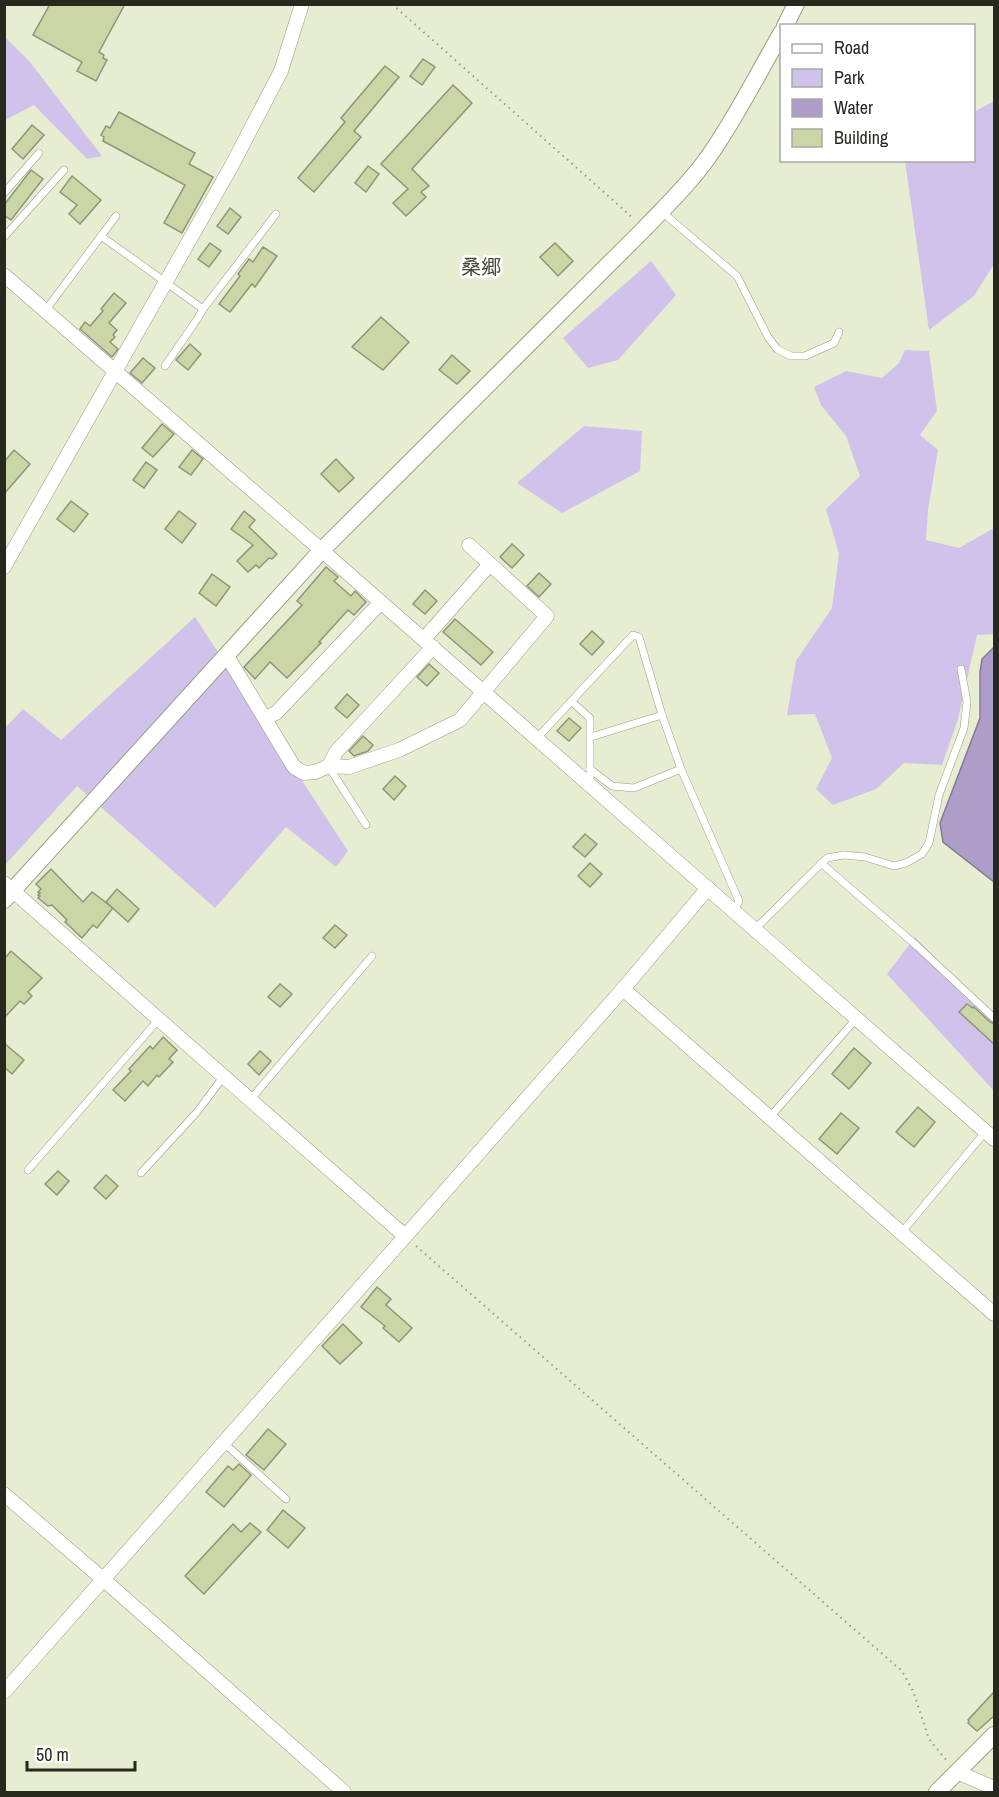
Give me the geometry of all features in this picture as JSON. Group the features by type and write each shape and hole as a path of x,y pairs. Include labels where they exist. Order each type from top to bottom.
{"street":[{"path":"4,567 231,167 281,70 302,4"},
{"path":"786,24 796,4"},
{"path":"405,1236 159,1019 7,892 227,656 322,550 661,211 708,158 732,122 780,36"},
{"path":"4,275 990,1135"},
{"path":"227,656 294,767 304,773 315,772 328,766 350,767 399,750 459,720 548,616 470,545"},
{"path":"328,766 336,752 428,643 490,564"},
{"path":"265,718 276,712 381,602"},
{"path":"4,1692 623,989 708,888"},
{"path":"623,989 994,1314"},
{"path":"4,1494 344,1792"},
{"path":"937,1792 994,1735"},
{"path":"957,1772 994,1788"}],"lane":[{"path":"4,193 39,153"},
{"path":"4,237 64,170"},
{"path":"661,211 737,276 768,337 777,349 791,357 805,356 834,343 839,332"},
{"path":"165,366 203,309 276,214"},
{"path":"45,311 116,216"},
{"path":"101,236 203,309"},
{"path":"537,738 633,635 639,637 681,769 739,901 734,911"},
{"path":"755,930 827,858 844,855 865,857 894,866 906,863 922,854 929,843 939,795 964,728 967,702 961,669"},
{"path":"571,701 590,718 590,785"},
{"path":"591,737 662,715"},
{"path":"328,766 366,825"},
{"path":"590,769 612,786 634,788 681,769"},
{"path":"821,864 917,946 994,1018"},
{"path":"251,1099 372,956"},
{"path":"28,1170 159,1019"},
{"path":"770,1117 856,1019"},
{"path":"141,1173 197,1112 224,1076"},
{"path":"902,1232 990,1135"},
{"path":"224,1443 285,1499"}],"path":[{"path":"392,4 645,228"},
{"path":"405,1236 902,1671 913,1690 929,1739 957,1772"}],"green space":[{"path":"5,37 30,62 102,156 87,159 34,105 5,120"},
{"path":"994,101 994,264 974,296 929,330 905,162 975,162 975,111"},
{"path":"651,261 676,295 618,360 588,368 563,338"},
{"path":"905,350 929,351 937,411 920,435 938,450 928,510 926,540 959,548 994,528 994,634 977,635 958,719 942,765 904,763 876,789 833,805 816,789 832,758 815,714 787,715 796,661 832,608 839,554 826,509 860,476 846,436 821,405 814,387 846,371 882,378 899,363"},
{"path":"584,426 642,431 640,471 562,513 517,483"},
{"path":"195,617 348,851 336,867 286,827 215,908 77,786 5,865 4,729 23,709 61,740"},
{"path":"915,937 994,1018 994,1091 887,974"}],"water":[{"path":"994,647 994,882 943,842 940,823 980,718 982,659"}],"building":[{"path":"50,4 125,4 99,52 107,60 96,81 77,71 82,62 33,35"},
{"path":"423,59 435,67 422,85 410,76"},
{"path":"385,66 399,77 354,131 361,137 314,192 298,178 345,122 341,118"},
{"path":"453,85 472,103 412,169 429,186 421,192 426,197 406,216 393,203 408,189 381,164"},
{"path":"119,112 195,153 189,164 213,177 182,233 164,223 185,185 103,141 104,137 101,135 106,126 110,128"},
{"path":"32,125 44,135 23,159 12,149"},
{"path":"368,166 379,174 366,192 355,183"},
{"path":"31,170 43,179 11,220 4,215 4,205"},
{"path":"72,176 101,200 80,224 69,214 77,205 60,192"},
{"path":"230,208 241,217 228,234 217,226"},
{"path":"210,243 221,251 209,267 198,259"},
{"path":"555,243 573,261 558,276 540,257"},
{"path":"263,247 277,256 255,287 252,284 230,312 219,304 240,276 238,274 249,259 253,262"},
{"path":"114,293 126,303 109,323 117,330 110,342 118,349 112,357 80,329 85,322 90,326"},
{"path":"381,317 409,342 383,370 352,347"},
{"path":"190,344 201,354 188,370 176,360"},
{"path":"452,355 470,371 457,384 439,370"},
{"path":"143,358 155,368 142,383 130,373"},
{"path":"162,424 174,434 153,457 142,448"},
{"path":"14,450 30,464 4,494 4,462"},
{"path":"192,450 203,459 191,475 179,467"},
{"path":"336,459 354,478 339,492 321,474"},
{"path":"146,462 157,470 144,488 133,480"},
{"path":"71,501 88,514 74,532 57,519"},
{"path":"179,511 196,524 182,543 165,529"},
{"path":"244,511 255,520 249,527 277,554 259,568 256,565 248,572 237,561 253,545 231,529"},
{"path":"512,544 524,555 512,568 500,557"},
{"path":"326,567 338,577 334,581 351,596 355,591 366,602 354,615 348,610 319,642 321,643 287,678 270,662 255,679 244,667 302,605 297,601"},
{"path":"539,573 551,584 539,597 527,586"},
{"path":"212,574 230,587 216,606 199,593"},
{"path":"425,590 437,601 425,614 413,604"},
{"path":"455,619 493,652 481,665 443,632"},
{"path":"592,631 604,642 592,655 580,644"},
{"path":"429,664 439,673 427,686 417,677"},
{"path":"347,694 359,705 347,718 335,708"},
{"path":"569,718 581,728 569,741 557,731"},
{"path":"363,736 373,745 368,751 354,756 349,751"},
{"path":"395,776 406,786 394,800 383,789"},
{"path":"585,834 597,844 585,857 573,847"},
{"path":"590,863 602,874 590,887 578,876"},
{"path":"51,869 83,902 92,892 113,908 97,928 93,925 82,938 65,922 67,920 52,905 48,906 38,898 40,893 38,892 41,889 36,884"},
{"path":"117,889 139,909 128,922 106,902"},
{"path":"335,925 347,935 335,948 323,938"},
{"path":"11,951 42,978 28,992 32,996 24,1004 20,1001 4,1018 4,959"},
{"path":"280,984 292,994 280,1007 268,997"},
{"path":"967,1004 994,1024 994,1044 959,1012"},
{"path":"163,1037 177,1050 169,1059 173,1062 148,1086 143,1081 125,1101 113,1090 150,1046 153,1049"},
{"path":"4,1043 24,1060 12,1074 4,1067"},
{"path":"854,1048 871,1063 849,1089 832,1074"},
{"path":"260,1051 271,1061 259,1075 248,1064"},
{"path":"918,1107 935,1122 914,1147 896,1132"},
{"path":"841,1113 859,1128 837,1154 819,1139"},
{"path":"58,1171 69,1181 57,1195 45,1184"},
{"path":"106,1175 118,1186 106,1199 94,1188"},
{"path":"377,1287 391,1299 386,1305 412,1328 399,1342 383,1328 385,1326 361,1307"},
{"path":"343,1324 362,1343 340,1364 322,1346"},
{"path":"268,1429 286,1444 264,1470 246,1455"},
{"path":"239,1464 251,1475 224,1507 206,1492 228,1466 233,1470"},
{"path":"283,1510 305,1528 288,1548 267,1530"},
{"path":"250,1523 261,1532 204,1594 185,1576 233,1524 241,1532"},
{"path":"994,1692 994,1716 977,1731 968,1723 968,1720"}],"district":[{"name":"桑郷","path":"481,267"}]}
